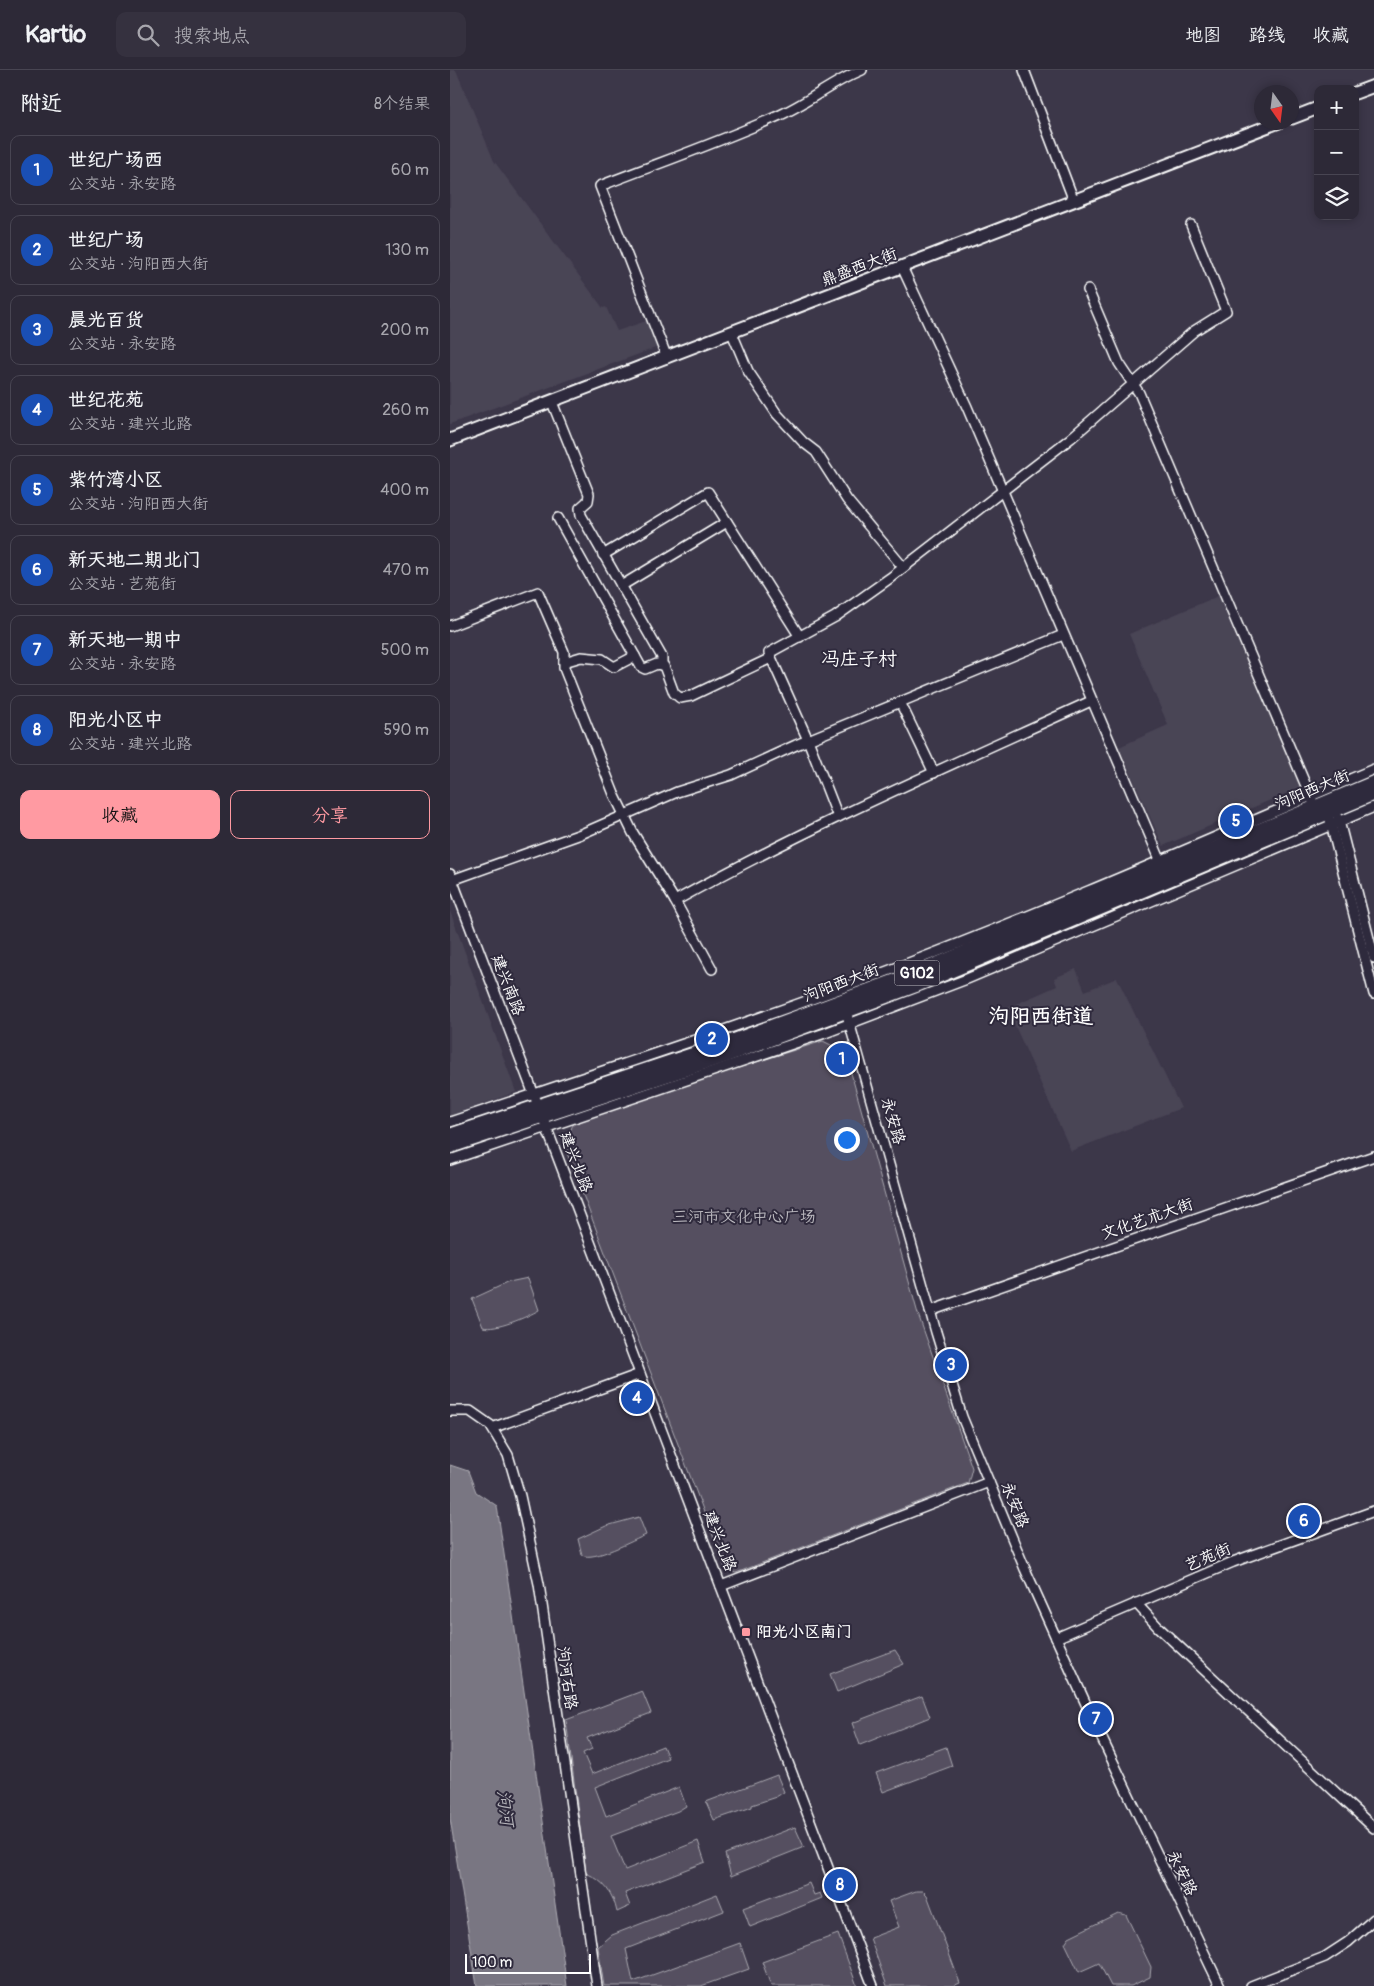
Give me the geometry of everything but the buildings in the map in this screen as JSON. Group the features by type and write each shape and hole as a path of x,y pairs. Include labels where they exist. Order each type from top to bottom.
{"highway":[{"name":"泃阳西大街","path":"450,1136 540,1111 848,1017 1328,809 1374,782"},
{"name":"泃阳西大街","path":"450,1146 540,1111 968,954 1162,865 1374,794"}],"main road":[{"path":"1359,92 1374,86"},
{"path":"1299,115 1314,110"},
{"name":"鼎盛西大街","path":"450,440 1258,130"}],"street":[{"path":"667,358 600,186 779,116 812,99 841,79 862,70"},
{"path":"1024,70 1074,201"},
{"path":"838,817 808,740 769,653 835,617 903,567 1071,438 1194,332 1226,311 1191,225"},
{"path":"902,268 966,407 1162,865"},
{"path":"1088,290 1119,363 1133,384 1328,809 1374,958"},
{"path":"732,333 748,372 776,414 803,442 816,452 847,500 903,567"},
{"path":"552,402 589,494 588,501 580,508 581,514 662,657 662,665 668,675 674,693 682,699 691,696 771,658"},
{"path":"603,555 708,492 800,637"},
{"path":"558,518 643,668 662,665"},
{"path":"621,586 727,522"},
{"path":"450,626 538,592 564,652 564,668 624,815 675,901 712,969"},
{"path":"451,877 580,834 676,792 731,775 808,740 1063,635"},
{"path":"564,662 581,657 602,659 614,667 635,656"},
{"path":"675,901 728,871 838,817 1091,701"},
{"path":"900,702 934,773"},
{"path":"1328,809 1374,769"},
{"path":"1328,809 1374,807"},
{"path":"1328,809 1374,994"},
{"name":"建兴南路","path":"451,877 540,1111"},
{"name":"永安路","path":"848,1017 930,1311 962,1416 1056,1638 1220,1986"},
{"path":"450,1122 540,1111"},
{"path":"450,1160 540,1111"},
{"name":"建兴北路","path":"540,1111 873,1986"},
{"name":"文化艺术大街","path":"930,1311 1374,1156"},
{"path":"492,1428 640,1374"},
{"name":"泃河右路","path":"450,1411 470,1411 483,1419 492,1428 508,1455 513,1471 537,1574 597,1986"},
{"path":"721,1586 989,1482"},
{"name":"艺苑街","path":"1056,1638 1276,1545 1374,1512"},
{"path":"1136,1603 1158,1627 1374,1828"},
{"path":"1251,1986 1325,1957 1348,1942 1374,1919"}],"shaded area":[{"path":"450,70 456,70 494,161 603,308 606,307 617,331 649,320 658,347 450,424"},
{"path":"1218,596 1301,787 1163,846 1119,747 1168,725 1129,634"},
{"path":"450,911 516,1092 450,1116"},
{"path":"1076,969 1085,991 1117,978 1181,1108 1071,1151 1007,1008 1057,986 1054,978"}],"green space":[{"name":"三河市文化中心广场","path":"823,1041 843,1051 848,1062 918,1314 972,1468 968,1483 736,1573 726,1570 567,1153 568,1139 577,1119"},
{"path":"528,1278 539,1310 519,1320 503,1325 483,1327 472,1299 509,1282"},
{"path":"639,1517 646,1535 595,1556 582,1555 578,1539 606,1526"},
{"path":"895,1650 904,1664 837,1692 830,1674"},
{"path":"642,1691 651,1713 587,1738 592,1749 583,1753 592,1774 663,1746 668,1758 595,1787 606,1816 679,1787 686,1806 678,1811 611,1836 625,1870 698,1841 705,1862 625,1893 630,1906 617,1912 607,1888 586,1873 566,1720"},
{"path":"922,1696 930,1717 860,1745 852,1723"},
{"path":"946,1747 952,1766 883,1792 876,1773"},
{"path":"777,1775 784,1792 776,1797 752,1805 752,1807 714,1820 706,1802"},
{"path":"795,1827 804,1847 731,1876 725,1854"},
{"path":"809,1883 814,1895 820,1893 822,1898 750,1927 743,1908"},
{"path":"916,1891 923,1891 927,1895 960,1983 953,1986 887,1986 870,1938 899,1927 889,1901"},
{"path":"717,1894 724,1911 626,1949 633,1982 740,1943 749,1969 701,1986 604,1986 598,1947 612,1935"},
{"path":"1118,1913 1126,1915 1151,1967 1150,1977 1131,1986 1111,1986 1099,1963 1079,1972 1065,1943 1069,1937"},
{"path":"838,1934 857,1986 771,1986 762,1962"}],"water":[{"name":"泃河","path":"450,1465 468,1471 476,1492 497,1506 567,1986 477,1986 450,1818"}],"place":[{"name":"紫竹湾小区","path":"1236,821"},
{"name":"世纪广场","path":"712,1039"},
{"name":"世纪广场西","path":"842,1059"},
{"name":"晨光百货","path":"951,1365"},
{"name":"世纪花苑","path":"637,1398"},
{"name":"新天地二期北门","path":"1304,1521"},
{"name":"阳光小区南门","path":"746,1632"},
{"name":"新天地一期中","path":"1096,1719"},
{"name":"阳光小区中","path":"840,1885"}],"district":[{"name":"冯庄子村","path":"859,659"},
{"name":"泃阳西街道","path":"1041,1016"}]}
